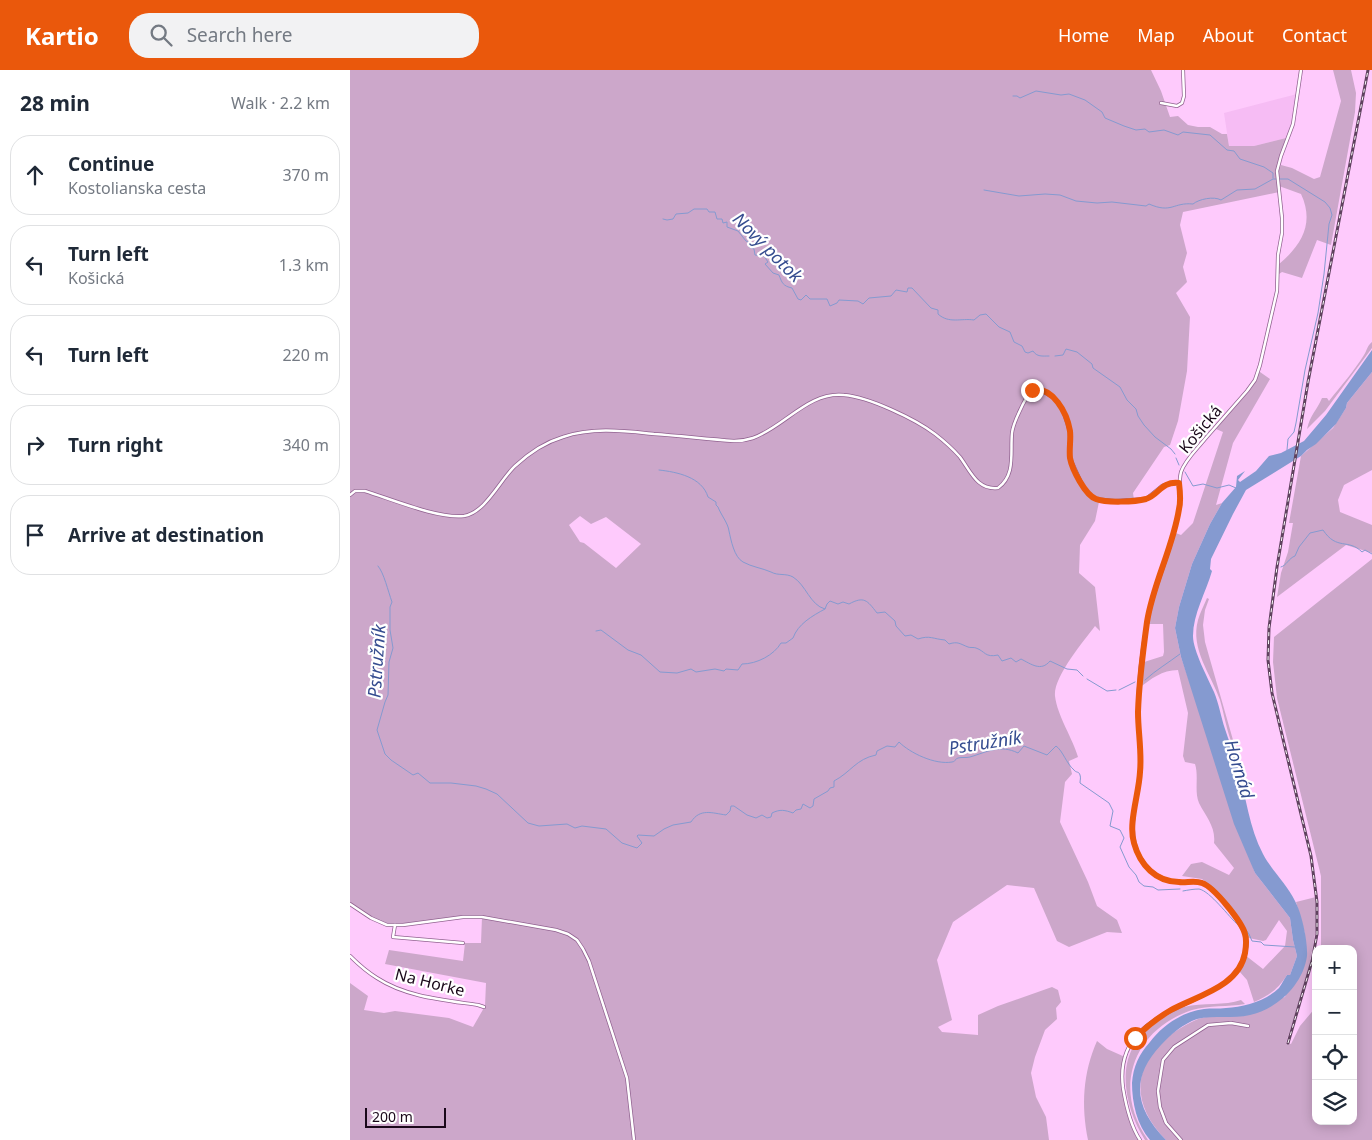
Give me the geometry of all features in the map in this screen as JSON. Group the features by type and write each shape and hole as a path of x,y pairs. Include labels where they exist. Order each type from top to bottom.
{"street":[{"path":"1161,103 1177,106 1182,103 1184,96 1183,70"},
{"name":"Košická","path":"1140,1140 1130,1118 1123,1084 1123,1068 1130,1046 1135,1038 1150,1024 1171,1010 1226,982 1242,961 1246,947 1246,937 1242,926 1218,896 1203,883 1177,882 1156,876 1148,869 1136,850 1132,836 1132,824 1138,798 1140,768 1138,714 1140,679 1150,606 1179,509 1179,483 1183,469 1193,454 1247,391 1255,380 1260,365 1277,290 1278,255 1282,232 1277,171 1293,124 1301,70"},
{"path":"350,495 355,491 364,491 442,514 466,516 479,509 504,477 527,456 561,437 600,430 734,441 745,440 754,438 821,398 832,395 843,395 868,401 922,425 950,446 984,487 998,488 1005,483 1009,476 1012,434 1018,415 1029,393 1032,390 1039,389 1054,398 1063,410 1070,432 1070,458 1084,489 1095,499 1115,501 1146,499 1162,486 1179,483"},
{"path":"350,904 370,918 382,923 403,925 451,918 482,917 556,930 568,934 577,940 589,961 625,1071 630,1094 634,1140"},
{"path":"395,925 392,937 463,943"},
{"name":"Na Horke","path":"350,956 372,975 395,987 422,995 484,1007"},
{"path":"1180,1140 1166,1123 1160,1107 1158,1091 1163,1060 1171,1050 1208,1026 1231,1023 1248,1026"}],"shaded area":[{"path":"350,70 1151,70 1170,117 1178,116 1188,125 1210,127 1222,134 1227,134 1229,146 1254,146 1286,138 1277,165 1277,175 1281,165 1292,168 1314,179 1320,177 1341,101 1333,70 1351,70 1356,93 1355,112 1331,245 1317,240 1302,278 1282,272 1279,274 1278,265 1299,242 1306,225 1307,215 1301,194 1279,186 1279,192 1183,212 1180,225 1187,253 1183,267 1187,282 1176,293 1190,317 1187,371 1178,421 1170,445 1164,447 1133,493 1134,500 1099,502 1095,521 1080,545 1079,573 1095,587 1100,631 1095,626 1064,669 1056,688 1056,703 1078,757 1069,761 1072,774 1065,782 1060,822 1097,906 1117,920 1122,933 1107,932 1069,947 1057,941 1034,888 1007,885 953,922 937,960 952,1020 938,1027 942,1032 978,1035 978,1015 1052,987 1058,990 1061,1002 1056,1008 1057,1019 1045,1030 1031,1073 1036,1097 1046,1117 1049,1140 350,1140 350,983 368,996 364,1010 384,1013 395,1011 449,1018 473,1027 485,1006 486,983 385,964 389,950 463,961 465,943 481,943 482,917 463,917 395,925 379,922 350,904","holes":["580,516 591,524 606,517 641,544 616,568 584,543 580,542 569,525"]},
{"path":"1297,94 1291,127 1286,138 1254,146 1229,146 1224,113"},
{"path":"1372,342 1372,348 1325,411 1307,429 1322,398 1327,398 1329,401 1356,367"},
{"path":"1260,372 1270,379 1233,443 1216,505 1222,503 1210,524 1192,564 1179,607 1175,628 1181,657 1255,873 1290,918 1297,956 1290,975 1287,975 1273,992 1254,1002 1247,980 1239,971 1245,955 1263,969 1285,946 1287,931 1279,920 1266,940 1249,938 1243,934 1226,905 1212,888 1202,879 1182,876 1191,864 1202,862 1229,875 1234,868 1214,843 1212,827 1198,799 1195,764 1185,762 1183,756 1188,713 1178,670 1162,673 1139,688 1141,663 1163,656 1164,652 1163,624 1146,624 1153,592 1173,532 1181,535 1193,523 1223,432 1216,429 1255,378 1256,373"},
{"path":"1372,372 1372,470 1344,485 1338,500 1340,512 1372,525 1372,553 1346,545 1277,597 1293,523 1289,523 1301,456 1333,428 1346,408 1347,403"},
{"path":"1372,559 1372,1140 1166,1140 1152,1122 1143,1104 1140,1087 1143,1071 1150,1056 1162,1042 1178,1029 1198,1019 1285,997 1305,934 1296,902 1316,897 1316,929 1308,973 1286,1043 1291,1044 1300,1026 1312,1012 1312,1125 1357,1125 1357,945 1321,945 1321,876 1277,698 1273,662 1274,637"},
{"path":"1207,598 1209,599 1203,625 1205,642 1233,740 1231,741 1220,700 1199,651 1197,641 1198,620"},
{"path":"1241,1000 1245,1004 1198,1008 1172,1019 1155,1031 1143,1046 1134,1063 1131,1081 1131,1101 1137,1120 1148,1140 1145,1140 1134,1119 1127,1096 1126,1072 1128,1060 1136,1041 1155,1024 1180,1008"},
{"path":"1097,1041 1107,1049 1125,1057 1123,1068 1124,1089 1132,1120 1140,1140 1088,1140 1084,1114 1086,1077"}],"water":[{"path":"1372,350 1372,372 1347,403 1336,424 1301,456 1246,490 1211,559 1210,569 1212,571 1197,611 1193,636 1195,649 1214,692 1237,763 1254,834 1263,854 1292,895 1298,907 1307,943 1305,967 1287,994 1270,1007 1244,1016 1197,1019 1178,1030 1161,1045 1144,1070 1140,1094 1148,1117 1166,1140 1150,1140 1139,1121 1132,1091 1135,1066 1146,1047 1167,1025 1188,1013 1204,1009 1240,1006 1274,993 1287,975 1290,975 1297,956 1290,918 1255,873 1234,824 1181,657 1175,628 1179,607 1192,564 1210,524 1222,503 1236,487 1237,476 1245,471 1238,480 1240,482 1256,471 1269,456 1281,453 1304,441 1326,415"}],"waterway":[{"path":"1013,96 1020,98 1036,91 1061,95 1069,94 1085,100 1102,112 1105,118 1136,130 1145,129 1149,132 1164,130 1178,135 1183,132 1210,135 1227,150 1234,151 1240,159 1264,167 1273,173 1273,178"},
{"path":"984,190 1019,196 1060,195 1076,201 1112,202 1146,206 1149,204 1168,208 1193,204 1207,199 1215,198 1221,200 1237,190 1255,189 1273,179 1288,179 1325,202 1330,208 1332,215 1329,224 1324,274 1296,423 1294,432 1288,439 1287,450"},
{"name":"Nový potok","path":"663,219 673,219 676,214 688,213 694,209 707,209 709,212 715,212 717,219 722,219 723,223 727,222 727,227 738,231 750,243 749,247 754,249 755,255 764,256 768,262 765,264 773,273 779,275 785,285 792,288 798,299 801,300 806,295 810,299 827,299 830,306 839,300 858,301 863,304 869,298 891,296 896,290 907,292 908,288 912,288 931,308 938,310 938,314 946,319 974,320 980,315 986,314 999,327 1010,332 1014,342 1022,346 1025,352 1033,351 1038,355 1049,356"},
{"name":"Nový potok","path":"1055,356 1063,355 1066,349 1077,352 1092,364 1093,368 1120,387 1127,400 1136,409 1144,425 1175,454"},
{"name":"Nový potok","path":"1176,458 1179,465"},
{"path":"659,470 681,474 695,480 705,490 708,497 716,502 727,525 735,552 740,560 774,573 793,577 820,607 825,609 830,601 838,604 843,602 849,604 862,600 868,602 877,613 885,612 895,621 896,626 905,636 911,635 918,639 929,637 945,640 949,644 959,643 979,649 988,655 998,655 1002,661 1011,658 1016,662 1021,659 1040,667 1050,661 1067,669 1077,670 1083,676"},
{"name":"Nový potok","path":"1185,472 1193,486 1203,484 1217,488 1229,485 1236,488"},
{"path":"1281,567 1295,556 1299,547 1310,533 1323,530 1333,540 1372,554"},
{"name":"Pstružník","path":"378,566 392,602 390,607 390,630 393,648 389,662 388,695 377,730 385,754 413,775 418,773 430,783 476,786 497,794 528,823 539,826 567,824 575,828 582,826 606,829 622,843 637,848 642,843 638,835 654,836 673,825 691,822 702,813 726,815 730,811 731,806 756,818 762,815 767,818 771,817 772,813 780,810 793,813 801,809 803,804 810,808 813,806 814,799 834,787 834,781 863,759 876,755 877,751 887,746 895,747 899,742 923,757 938,762 953,762 958,758 970,757 999,749 1018,753 1024,746 1047,755 1056,746 1071,767 1080,774 1080,783 1109,803 1113,811 1110,826 1120,830 1124,838 1120,847 1129,867 1139,882 1144,886 1153,887 1158,890 1180,889"},
{"path":"596,631 601,630 628,650 641,655 660,672 677,673 691,669 696,672 715,669 724,671 726,669 738,670 742,664 759,661 770,655 781,643 786,643 793,638 806,621 825,609"},
{"path":"1145,680 1180,654"},
{"path":"1087,679 1107,691 1116,690"},
{"path":"1119,690 1135,682"},
{"name":"Pstružník","path":"1183,891 1199,889 1208,894 1238,925"},
{"name":"Pstružník","path":"1243,926 1252,941 1261,942 1264,945 1295,947"}],"railway":[{"path":"1288,1043 1312,961 1317,934 1317,902 1311,856 1272,693 1268,660 1269,628 1277,567 1308,382 1368,70"}],"route":[{"path":"1032,390 1039,389 1046,392 1054,398 1063,410 1070,432 1070,458 1084,489 1095,499 1115,501 1146,499 1162,486 1176,482 1179,483 1179,509 1147,621 1138,714 1140,772 1132,836 1136,850 1142,860 1156,876 1177,882 1203,883 1218,896 1242,926 1246,937 1246,947 1245,956 1240,967 1226,982 1171,1010 1150,1024 1135,1038"}],"water label":[{"name":"Hornád","path":"1240,769"}]}
